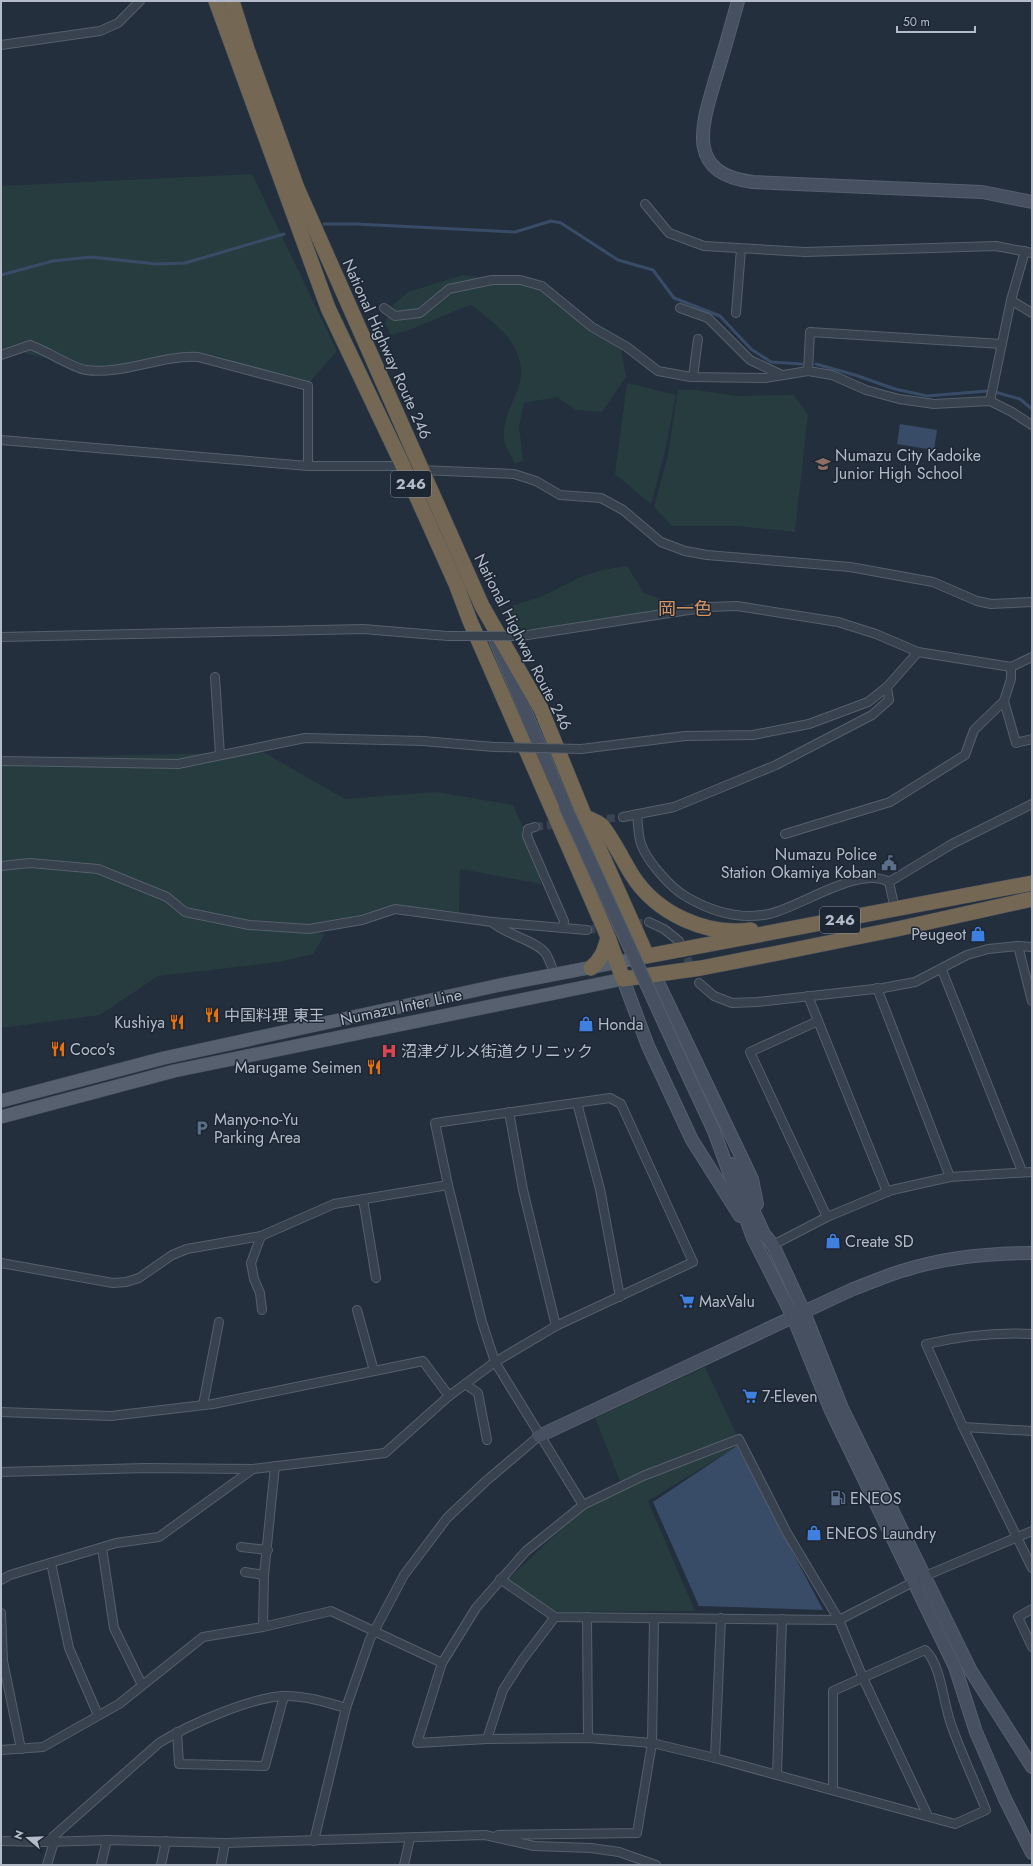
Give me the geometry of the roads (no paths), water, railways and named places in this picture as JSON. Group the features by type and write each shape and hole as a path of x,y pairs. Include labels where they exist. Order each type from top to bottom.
{"highway":[{"name":"National Highway Route 246","path":"216,1 328,308 403,466 456,584 470,621 608,937 617,964"},
{"name":"National Highway Route 246","path":"232,1 247,49 297,188 482,606 541,709 585,817 650,965"},
{"name":"246","path":"585,817 602,825 633,876 641,886 673,914 693,923 716,930 745,931 855,917 1032,883"},
{"name":"246","path":"650,965 701,968 897,929 1032,899"},
{"name":"246","path":"617,964 623,979 650,965 855,917"},
{"path":"591,968 602,956 608,937"}],"main road":[{"name":"Numazu Inter Line","path":"1,1101 164,1058 555,975 617,964 650,965"},
{"name":"Numazu Inter Line","path":"1,1117 174,1071 623,979"}],"street":[{"path":"1,45 100,31 118,23 140,1"},
{"path":"738,1 703,122 703,145 708,159 718,170 738,180 753,182 982,192 1032,202"},
{"path":"645,204 669,233 704,246 805,252 996,246 1028,252 1011,300 990,401"},
{"path":"736,313 741,249"},
{"path":"384,308 395,316 420,313 449,289 492,280 520,280 542,286 592,327 627,347 658,371 693,377 765,378 780,374 808,371 832,375 866,390 899,399 934,404 990,401 1012,412 1032,425"},
{"path":"1011,300 1032,313"},
{"path":"680,308 708,318 750,360 780,374"},
{"path":"808,371 810,332 1002,344"},
{"path":"693,377 698,339"},
{"path":"1,355 30,345 84,370 107,371 184,356 198,357 308,386 308,466"},
{"path":"1,440 308,466 403,466 421,470 514,474 536,481 560,495 601,498 623,510 661,542 685,551 707,555 850,567 933,582 977,601 991,604 1032,602"},
{"path":"482,606 565,806 714,1131 740,1177 759,1236 799,1315 919,1579 955,1667 976,1732 1005,1799 1032,1853"},
{"path":"1,637 363,629 404,631 448,636 521,636 708,607 737,606 838,622 876,634 918,652 1011,667 1032,657"},
{"path":"470,621 552,776"},
{"path":"1,761 178,764 305,738 423,741 494,747 581,749 685,736 753,735 808,724 847,711 868,702 888,687 918,652"},
{"path":"786,834 890,802 965,755 974,730 1004,700 1011,679 1011,667"},
{"path":"215,677 220,755"},
{"path":"623,817 674,806 776,765 872,715 890,700 888,687"},
{"path":"1004,700 1016,743 1032,739"},
{"path":"889,882 952,844 1032,804"},
{"path":"637,814 641,844 662,878 679,893 714,911 752,916 770,914 861,878 882,878 889,882 895,910"},
{"path":"535,827 528,829 527,836 564,921 563,928"},
{"path":"1,866 30,863 98,869 167,897 185,912 249,925 309,929 362,920 395,909 492,922 587,930"},
{"path":"492,922 500,930 536,946 545,953 555,975"},
{"path":"649,922 664,929 679,941"},
{"path":"1018,946 1032,1001"},
{"path":"699,983 714,996 732,1003 808,996 916,982 942,970 967,955 988,949 1018,946 1032,947"},
{"path":"650,965 752,1179 759,1236"},
{"path":"942,970 1022,1171"},
{"path":"623,979 648,1046 688,1140 759,1236 773,1245 799,1315"},
{"path":"877,988 950,1177"},
{"path":"808,996 887,1192"},
{"path":"818,1021 750,1052 827,1217"},
{"path":"1,1472 144,1468 253,1469 384,1453 449,1396 495,1362 556,1326 693,1262 621,1104 610,1098 435,1123 448,1185 482,1322 495,1362 582,1505"},
{"path":"577,1103 600,1189 620,1297"},
{"path":"509,1112 523,1190 556,1326"},
{"path":"773,1245 827,1217 887,1192 950,1177 1022,1171 1032,1172"},
{"path":"1,1263 113,1283 126,1282 139,1278 172,1255 187,1249 261,1236 334,1204 448,1185"},
{"path":"363,1200 376,1278"},
{"path":"261,1236 251,1263 254,1279 260,1293 262,1310"},
{"path":"314,1841 346,1708 374,1631 404,1575 447,1518 486,1481 539,1436 853,1289 905,1270 948,1260 997,1253 1032,1253"},
{"path":"357,1310 374,1371"},
{"path":"203,1405 219,1322"},
{"path":"1032,1334 991,1333 960,1337 926,1344 963,1427 1032,1568"},
{"path":"1,1412 111,1416 203,1405 423,1361 449,1396"},
{"path":"465,1384 478,1393 487,1440"},
{"path":"963,1427 1032,1431"},
{"path":"833,1790 833,1691 863,1678 924,1650 929,1654 938,1674 951,1726 986,1810 955,1824 715,1758 652,1743 588,1738 487,1738 417,1743 442,1663 476,1608 526,1551 582,1505 643,1476 739,1439 787,1533 839,1620 863,1678 928,1816"},
{"path":"263,1627 264,1575 268,1550 275,1466"},
{"path":"1,1580 10,1575 116,1543 159,1537 253,1469"},
{"path":"500,1579 555,1617 839,1620 919,1579 1032,1530"},
{"path":"241,1547 268,1550"},
{"path":"102,1548 114,1628 142,1685"},
{"path":"51,1563 69,1648 98,1715"},
{"path":"245,1572 264,1575"},
{"path":"919,1579 971,1671 1032,1767"},
{"path":"1032,1608 1018,1617 1032,1648"},
{"path":"1,1750 43,1747 119,1704 203,1637 263,1627 331,1611 442,1663"},
{"path":"1,1613 3,1661 22,1749"},
{"path":"487,1738 503,1690 523,1659 555,1617"},
{"path":"587,1617 588,1738"},
{"path":"1,1841 51,1842 107,1840 225,1843 484,1835 637,1833 652,1743 654,1618"},
{"path":"715,1758 721,1618"},
{"path":"777,1775 782,1619"},
{"path":"47,1865 51,1842 159,1742 177,1732 251,1702 284,1696 307,1697 346,1708"},
{"path":"177,1732 179,1764 264,1766 284,1696"},
{"path":"484,1835 534,1846 591,1848 619,1852 656,1865"},
{"path":"404,1865 410,1838"},
{"path":"101,1865 107,1840"},
{"path":"161,1865 166,1842"},
{"path":"221,1865 225,1843"}],"water":[{"path":"900,424 937,430 934,450 897,444"},
{"path":"737,1446 823,1610 699,1606 653,1502"}],"waterway":[{"path":"324,224 356,224 515,232 551,221 561,223 618,260 653,270 674,298 720,316 751,349 771,362 802,364"},
{"path":"1,275 53,261 91,257 156,264 185,263 284,234"},
{"path":"816,364 855,375 895,389 927,396 987,391"},
{"path":"995,392 1020,399 1032,409"}],"tunnel":[{"path":"595,820 623,817"},
{"path":"535,827 560,824"},
{"path":"587,930 649,922"},
{"path":"682,947 699,983"}],"place":[{"name":"Numazu City Kadoike Junior High School","path":"823,464"},
{"name":"Numazu Police Station Okamiya Koban","path":"889,863"},
{"name":"Peugeot","path":"978,934"},
{"name":"中国料理 東王","path":"212,1015"},
{"name":"Kushiya","path":"177,1022"},
{"name":"Honda","path":"586,1024"},
{"name":"Coco's","path":"58,1049"},
{"name":"沼津グルメ街道クリニック","path":"389,1051"},
{"name":"Marugame Seimen","path":"374,1067"},
{"name":"Manyo-no-Yu Parking Area","path":"202,1128"},
{"name":"Create SD","path":"833,1241"},
{"name":"MaxValu","path":"687,1301"},
{"name":"7-Eleven","path":"750,1396"},
{"name":"ENEOS","path":"838,1498"},
{"name":"ENEOS Laundry","path":"814,1533"}],"district":[{"name":"岡一色","path":"685,609"}]}
